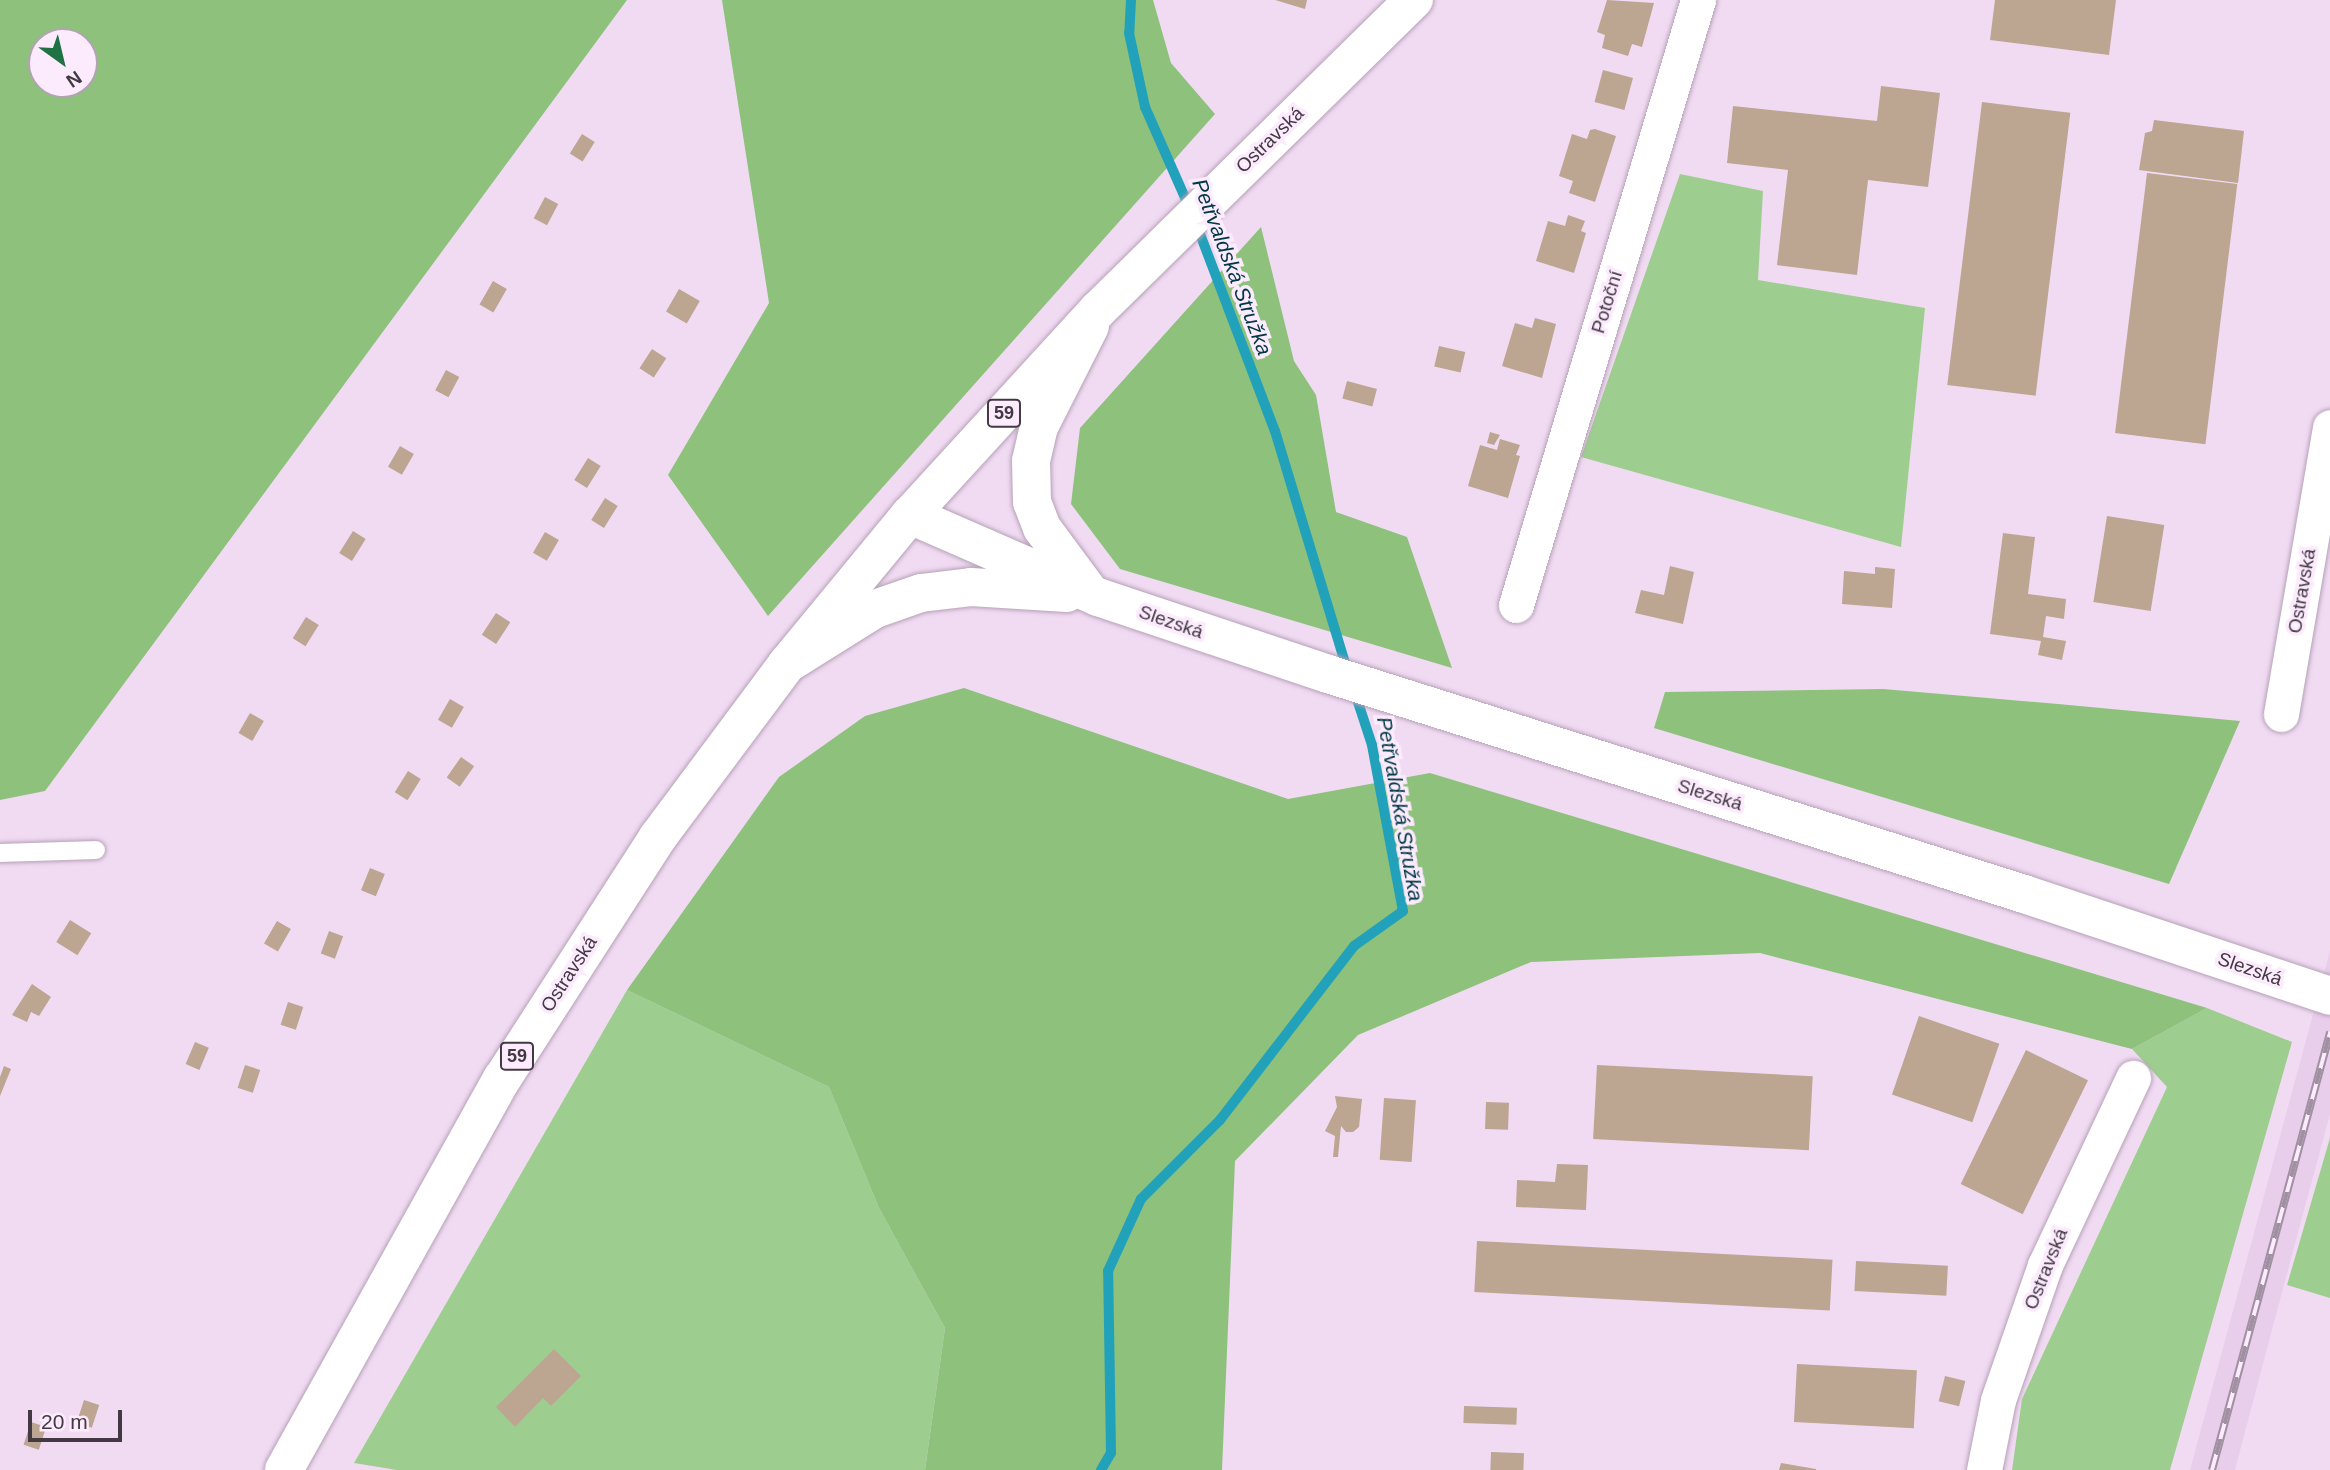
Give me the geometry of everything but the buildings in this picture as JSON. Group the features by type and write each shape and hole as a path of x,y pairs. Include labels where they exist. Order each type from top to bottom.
{"main road":[{"name":"Ostravská","path":"1098,310 1414,0"},
{"name":"59","path":"910,515 1098,310"},
{"path":"1091,594 1042,528 1032,502 1031,461 1039,427 1098,310"},
{"name":"Ostravská","path":"284,1470 502,1079 658,837 787,664 910,515"},
{"name":"Slezská","path":"910,515 1091,594 1341,678 2024,894 2319,993"},
{"path":"787,664 875,610 920,593 971,587 1091,594"}],"street":[{"name":"Potoční","path":"1516,605 1698,0"},
{"name":"Ostravská","path":"2281,714 2330,427"},
{"name":"Ostravská","path":"1984,1470 1998,1400 2045,1265 2133,1078"}],"lane":[{"path":"0,853 96,850"}],"shaded area":[{"path":"2330,951 2330,1114 2235,1470 2190,1470"}],"green space":[{"path":"0,0 627,0 45,791 0,800"},
{"path":"722,0 1153,0 1171,63 1215,114 768,616 668,475 769,303"},
{"path":"1680,174 1763,191 1758,280 1925,308 1901,547 1581,457"},
{"path":"1261,227 1294,361 1316,395 1336,512 1407,537 1452,668 1120,569 1071,504 1080,428"},
{"path":"964,688 1288,799 1430,773 2207,1008 2132,1049 1760,953 1531,962 1358,1035 1235,1161 1222,1470 925,1470 945,1328 879,1208 829,1087 627,990 779,777 865,716"},
{"path":"1883,689 2240,721 2169,884 1654,728 1665,692"},
{"path":"627,990 829,1087 879,1208 945,1328 925,1470 397,1470 354,1463"},
{"path":"2207,1008 2292,1042 2170,1470 2012,1470 2022,1399 2167,1087 2132,1049"},
{"path":"2330,1138 2330,1298 2287,1285"}],"waterway":[{"name":"Petřvaldská Stružka","path":"1131,0 1129,33 1145,107 1190,209"},
{"name":"Petřvaldská Stružka","path":"1197,226 1275,431 1347,669"},
{"name":"Petřvaldská Stružka","path":"1101,1470 1111,1453 1108,1271 1141,1199 1220,1120 1354,946 1403,911 1372,745 1355,693"}],"railway":[{"path":"2212,1470 2330,1032"}]}
